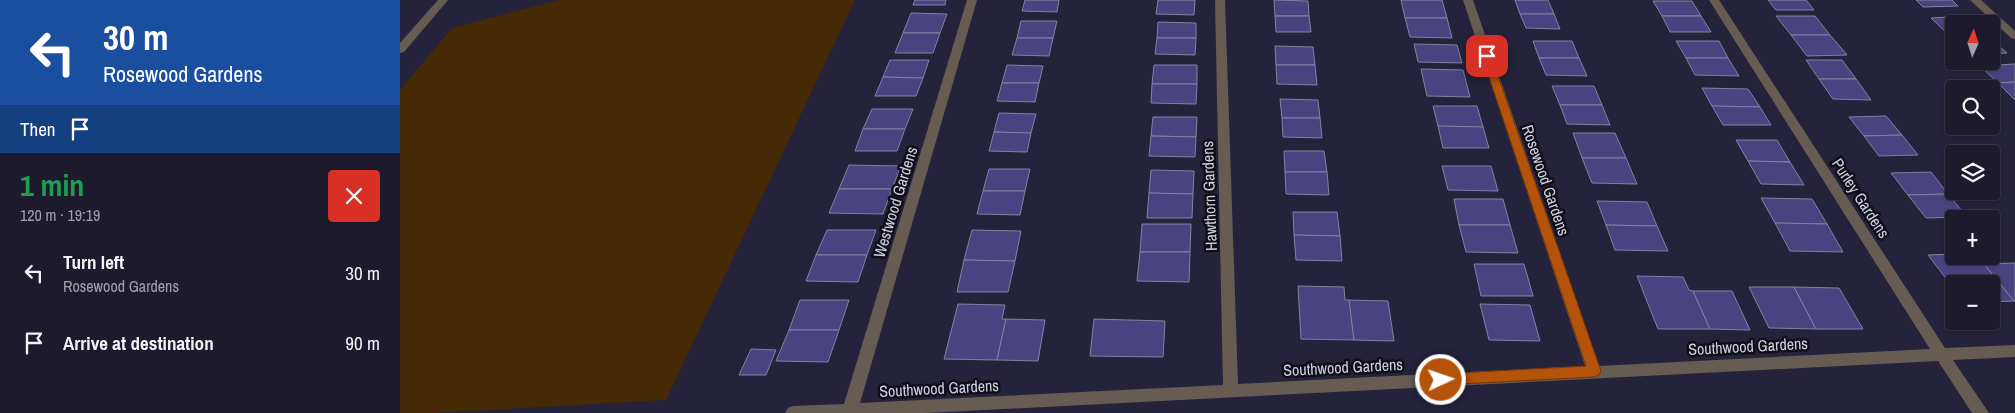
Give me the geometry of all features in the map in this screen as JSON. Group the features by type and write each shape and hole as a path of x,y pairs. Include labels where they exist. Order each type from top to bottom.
{"street":[{"path":"400,50 404,40 443,0"},
{"name":"Westwood Gardens","path":"849,411 972,0"},
{"name":"Hawthorn Gardens","path":"1220,0 1231,391"},
{"name":"Rosewood Gardens","path":"1468,0 1594,371"},
{"name":"Purley Gardens","path":"1714,0 1941,354 1981,413"},
{"path":"1975,0 2015,36"},
{"name":"Southwood Gardens","path":"793,413 2015,351"}],"shaded area":[{"path":"559,0 855,0 666,400 432,413 400,413 400,90 452,28"}],"building":[{"path":"915,0 946,0 945,5 913,5"},
{"path":"1025,0 1059,0 1057,12 1022,11"},
{"path":"1158,0 1195,0 1194,15 1156,14"},
{"path":"1274,0 1308,1 1309,16 1275,16"},
{"path":"1401,0 1442,0 1447,18 1405,18"},
{"path":"1515,0 1548,0 1554,14 1520,14"},
{"path":"1768,0 1806,0 1814,10 1776,10"},
{"path":"1916,0 1952,0 1958,6 1923,7"},
{"path":"1653,1 1692,1 1701,16 1662,16"},
{"path":"911,13 947,14 940,33 903,33"},
{"path":"1520,14 1554,14 1560,29 1526,28"},
{"path":"1275,16 1309,16 1311,32 1276,32"},
{"path":"1662,16 1701,16 1711,32 1670,32"},
{"path":"1776,16 1815,16 1830,35 1791,35"},
{"path":"1945,17 1945,31 1931,18"},
{"path":"1405,18 1447,18 1452,38 1410,37"},
{"path":"1021,21 1057,21 1053,38 1017,38"},
{"path":"1158,22 1196,23 1196,38 1157,38"},
{"path":"903,33 940,33 933,53 895,53"},
{"path":"1791,35 1830,35 1847,55 1807,56"},
{"path":"1017,38 1053,38 1049,56 1012,55"},
{"path":"1157,38 1196,38 1195,55 1155,54"},
{"path":"1533,41 1572,41 1579,58 1539,58"},
{"path":"1676,41 1719,41 1728,58 1686,58"},
{"path":"1414,44 1457,45 1462,63 1418,62"},
{"path":"1275,46 1313,47 1315,65 1276,65"},
{"path":"2000,47 2007,53 2000,53"},
{"path":"1539,58 1579,58 1587,76 1546,75"},
{"path":"1686,58 1728,58 1739,76 1695,75"},
{"path":"890,60 929,60 923,78 883,77"},
{"path":"1806,60 1842,60 1856,79 1819,79"},
{"path":"2015,64 2015,82 2000,83 2000,80 1995,80 1984,70 2000,70 2000,65"},
{"path":"1007,65 1043,66 1039,83 1002,83"},
{"path":"1154,65 1197,65 1197,84 1152,84"},
{"path":"1276,65 1315,65 1317,85 1277,84"},
{"path":"1421,69 1463,70 1470,97 1427,96"},
{"path":"883,77 923,78 916,96 875,96"},
{"path":"1819,79 1856,79 1871,100 1833,99"},
{"path":"2015,82 2015,100 2000,85 2000,83"},
{"path":"1002,83 1039,83 1035,102 997,101"},
{"path":"1152,84 1197,84 1196,104 1151,103"},
{"path":"1552,86 1594,86 1602,105 1560,105"},
{"path":"1702,88 1748,89 1760,107 1712,106"},
{"path":"1280,99 1318,100 1320,118 1282,118"},
{"path":"1560,105 1602,105 1610,125 1567,124"},
{"path":"1433,106 1477,106 1483,127 1438,126"},
{"path":"1712,106 1760,107 1771,125 1723,125"},
{"path":"872,109 913,109 905,129 863,129"},
{"path":"999,113 1036,114 1031,133 994,132"},
{"path":"1886,116 1902,135 1864,136 1849,117"},
{"path":"1153,117 1197,117 1196,137 1151,136"},
{"path":"1282,118 1320,118 1322,138 1283,137"},
{"path":"1438,126 1483,127 1489,148 1443,148"},
{"path":"863,129 905,129 897,151 855,151"},
{"path":"994,132 1031,133 1027,152 989,151"},
{"path":"1573,133 1615,133 1626,158 1582,158"},
{"path":"1902,135 1918,155 1879,156 1864,136"},
{"path":"1151,136 1196,137 1195,157 1149,156"},
{"path":"1736,140 1777,140 1790,162 1748,161"},
{"path":"1284,151 1324,151 1327,172 1285,172"},
{"path":"1582,158 1626,158 1637,184 1592,183"},
{"path":"1748,161 1790,162 1804,185 1761,184"},
{"path":"849,165 901,166 892,189 839,189"},
{"path":"1442,166 1491,166 1498,191 1448,190"},
{"path":"989,169 1030,169 1025,191 983,191"},
{"path":"1151,170 1194,171 1193,194 1149,193"},
{"path":"1285,172 1327,172 1329,195 1286,194"},
{"path":"1931,172 1945,190 1945,194 1908,195 1891,173"},
{"path":"839,189 892,189 883,214 829,213"},
{"path":"983,191 1025,191 1020,215 977,214"},
{"path":"1149,193 1193,194 1192,218 1147,218"},
{"path":"1945,194 1945,200 1953,200 1961,210 1945,210 1945,218 1926,218 1908,195"},
{"path":"1761,198 1812,199 1827,224 1775,223"},
{"path":"1454,199 1503,199 1510,225 1459,225"},
{"path":"1597,201 1647,202 1657,226 1606,225"},
{"path":"1293,212 1337,212 1340,236 1294,235"},
{"path":"1775,223 1827,224 1843,252 1790,251"},
{"path":"1142,224 1191,224 1190,252 1140,252"},
{"path":"1459,225 1510,225 1518,253 1466,252"},
{"path":"1606,225 1657,226 1668,251 1615,250"},
{"path":"827,230 876,230 867,255 816,255"},
{"path":"972,230 1021,231 1015,261 964,260"},
{"path":"1294,235 1340,236 1342,261 1296,260"},
{"path":"1140,252 1190,252 1189,282 1137,281"},
{"path":"1945,254 1945,265 1985,265 1993,275 1945,275 1945,277 1928,255"},
{"path":"816,255 867,255 858,282 806,281"},
{"path":"964,260 1015,261 1008,292 957,292"},
{"path":"2000,263 2015,263 2015,301 2000,284 2000,275 1993,275 1985,265 2000,265"},
{"path":"1474,264 1524,264 1533,296 1481,296"},
{"path":"1637,276 1683,277 1689,290 1693,291 1710,329 1658,329"},
{"path":"2000,284 2014,301 2000,302"},
{"path":"1298,286 1344,287 1345,300 1349,300 1354,340 1301,339"},
{"path":"1749,287 1794,287 1816,329 1769,328"},
{"path":"1794,287 1839,288 1863,329 1816,329"},
{"path":"1693,291 1732,291 1750,330 1710,329"},
{"path":"800,300 849,300 839,330 789,330"},
{"path":"1349,300 1388,301 1394,341 1354,340"},
{"path":"958,304 1005,305 1002,319 1006,319 997,360 944,359"},
{"path":"1480,304 1530,305 1540,341 1489,340"},
{"path":"1006,319 1045,320 1038,361 997,360"},
{"path":"1094,319 1165,321 1163,357 1090,356"},
{"path":"789,330 839,330 828,362 776,361"},
{"path":"751,349 776,350 766,375 739,375"}],"route":[{"path":"1441,380 1594,371 1487,56"}]}
